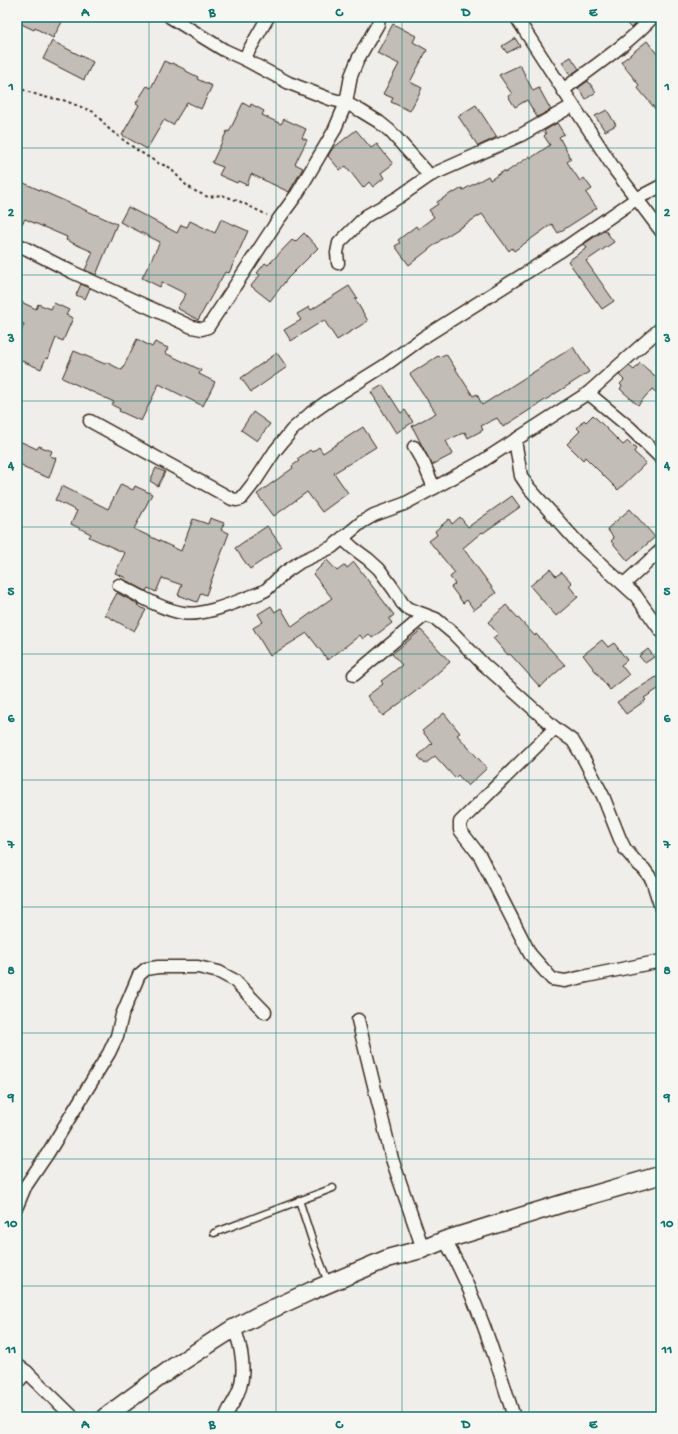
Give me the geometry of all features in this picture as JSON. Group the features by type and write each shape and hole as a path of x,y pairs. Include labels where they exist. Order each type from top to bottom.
{"street":[{"path":"170,17 224,50 289,83 362,110 384,126 425,170 428,176"},
{"path":"244,59 268,17"},
{"path":"17,244 72,272 192,327 202,329 208,327 309,175 334,131 346,103 351,76 358,59 378,24 379,17"},
{"path":"516,17 572,106 615,170 661,231"},
{"path":"562,90 626,42 642,29 653,17"},
{"path":"338,263 337,253 339,243 366,216 398,197 428,176 521,135 572,106"},
{"path":"90,421 232,499 241,499 288,435 312,413 331,399 384,366 424,337 559,252 636,199 661,186"},
{"path":"119,585 166,609 198,614 266,590 284,573 300,562 332,547 362,522 374,515 404,504 481,462 588,393 661,328"},
{"path":"588,393 629,427 661,458"},
{"path":"515,440 521,476 528,488 579,544 636,596 661,631"},
{"path":"414,447 424,464 434,488"},
{"path":"342,538 379,569 402,603 408,608 436,619 454,634 483,664 555,728 573,741 603,796 625,849 652,880 661,908"},
{"path":"624,584 661,550"},
{"path":"354,674 425,615"},
{"path":"555,728 460,822 460,830 480,856 530,954 552,979 565,981 661,961"},
{"path":"17,1206 25,1188 48,1154 109,1053 117,1036 122,1015 139,975 146,969 158,967 198,967 219,972 234,980 264,1012"},
{"path":"358,1020 392,1159 423,1249"},
{"path":"105,1417 172,1368 234,1328 257,1316 329,1284 389,1258 423,1249 445,1240 561,1204 661,1175"},
{"path":"445,1240 467,1284 479,1313 514,1417"},
{"path":"226,1417 228,1410 237,1395 242,1371 239,1343 234,1328"},
{"path":"17,1365 27,1372 72,1417"},
{"path":"17,1383 27,1372"}],"lane":[{"path":"214,1233 333,1188"},
{"path":"299,1200 313,1243 329,1284"}],"path":[{"path":"17,87 44,97 64,100 94,112 110,130 137,150 158,163 169,167 186,185 208,197 222,195 278,220"}],"building":[{"path":"17,17 63,17 62,22 53,38 35,28 34,30 17,22"},
{"path":"620,17 642,17 631,28"},
{"path":"393,24 416,36 413,42 427,50 410,82 422,88 410,111 391,102 393,98 383,94 399,64 377,53"},
{"path":"515,38 520,46 507,53 502,46"},
{"path":"52,41 93,62 84,80 43,59"},
{"path":"647,41 661,59 661,116 637,87 639,85 621,62"},
{"path":"571,57 579,69 570,75 562,62"},
{"path":"164,61 186,70 198,77 197,79 212,86 201,109 187,102 173,125 164,120 147,149 122,135 139,105 136,103 147,86 151,88"},
{"path":"520,65 533,91 539,88 551,110 537,117 527,100 515,107 508,96 512,94 499,75"},
{"path":"588,81 596,92 586,99 578,88"},
{"path":"243,103 250,107 251,104 264,111 262,115 281,124 284,119 306,129 302,138 307,140 295,164 303,168 289,192 251,174 247,185 238,181 237,183 219,175 223,167 212,163 227,131 229,132"},
{"path":"476,105 497,137 478,146 458,116"},
{"path":"607,110 616,125 605,131 595,116"},
{"path":"557,123 564,134 559,137 571,159 567,162 580,181 584,178 592,189 586,193 597,208 558,233 552,224 514,251 512,248 509,251 482,214 442,239 409,265 395,246 400,243 398,240 416,226 418,229 434,217 429,210 438,204 437,202 453,192 454,193 462,188 463,190 488,176 490,180 504,171 505,173 530,156 531,158 550,145 544,136 546,134 544,131"},
{"path":"356,130 371,148 377,144 393,164 381,173 384,178 373,187 369,182 363,188 346,166 340,170 328,156 332,149"},
{"path":"17,180 117,224 96,275 85,270 93,252 66,240 67,237 25,219 17,232"},
{"path":"128,207 177,233 181,225 187,227 190,221 215,233 221,219 248,231 229,273 225,272 198,320 177,308 186,294 162,282 160,287 142,278 160,242 120,222"},
{"path":"605,230 614,242 586,261 614,301 602,309 568,261 587,248 584,244"},
{"path":"304,233 318,248 288,278 270,301 251,286 260,275 257,273 265,263 268,265 292,240 295,242"},
{"path":"81,284 90,288 85,299 76,295"},
{"path":"349,286 357,298 355,299 368,321 337,340 324,320 291,341 284,330 301,320 297,314 309,307 311,310"},
{"path":"17,300 36,309 38,304 51,309 54,303 69,310 66,315 73,318 63,341 56,338 48,359 46,358 41,369 17,359 17,342 24,324 17,321"},
{"path":"137,339 152,347 155,342 168,348 165,353 201,370 199,374 215,382 203,406 159,384 141,421 119,411 120,409 112,405 114,402 62,378 74,351 105,364 106,362 122,370"},
{"path":"573,347 589,372 503,427 497,418 481,426 483,430 468,438 465,432 446,441 453,454 432,465 412,426 436,413 410,374 438,356 439,357 446,354 473,396 477,394 482,405"},
{"path":"277,353 287,367 251,392 241,378"},
{"path":"640,363 661,381 661,396 652,389 638,405 620,389 622,386 620,384 624,380 619,375 629,366 634,370"},
{"path":"383,385 401,413 405,410 413,422 396,433 371,392"},
{"path":"253,412 270,424 257,441 241,430"},
{"path":"593,415 623,445 628,441 636,449 634,452 646,463 618,490 585,457 583,460 567,444 580,431 577,428 584,420 586,422"},
{"path":"363,427 376,447 334,473 348,493 322,512 307,492 274,516 257,494 293,468 292,466 299,461 297,459 310,450 312,452 319,447 323,453"},
{"path":"17,440 37,449 39,446 52,451 50,456 56,458 49,478 24,468 24,466 17,463"},
{"path":"156,468 165,472 158,486 150,481"},
{"path":"121,484 133,490 135,486 152,494 134,529 181,551 193,519 208,524 210,518 224,523 221,530 229,533 206,595 201,593 197,602 178,595 182,585 162,578 156,592 148,588 146,591 115,573 125,553 89,537 91,534 71,524 77,511 55,500 62,486 108,509"},
{"path":"512,496 520,507 483,533 482,532 463,548 496,593 474,610 467,600 463,603 451,587 455,584 450,577 455,573 429,541 437,535 435,531 449,519 452,524 460,517 468,527"},
{"path":"630,509 655,537 628,561 611,541 614,538 607,529"},
{"path":"267,526 282,547 250,569 235,548"},
{"path":"327,560 337,571 345,565 347,568 354,562 394,615 389,619 392,623 372,638 369,634 363,639 360,635 328,660 307,633 270,656 253,628 263,622 258,614 271,606 275,612 281,608 292,627 332,598 313,574"},
{"path":"550,569 556,576 562,572 572,583 569,586 578,597 556,616 530,586"},
{"path":"117,593 146,610 134,631 105,615"},
{"path":"506,605 565,665 540,687 493,638 498,634 488,622"},
{"path":"421,630 450,662 424,685 383,716 367,696 383,684 381,681 402,665 392,654"},
{"path":"602,640 608,647 614,643 627,660 621,665 629,675 610,690 583,655"},
{"path":"648,649 654,657 645,663 639,656"},
{"path":"661,674 661,687 644,698 646,700 626,714 617,702"},
{"path":"444,713 460,733 457,735 487,768 468,786 458,775 455,778 435,756 425,764 418,756 432,743 422,731"}]}
